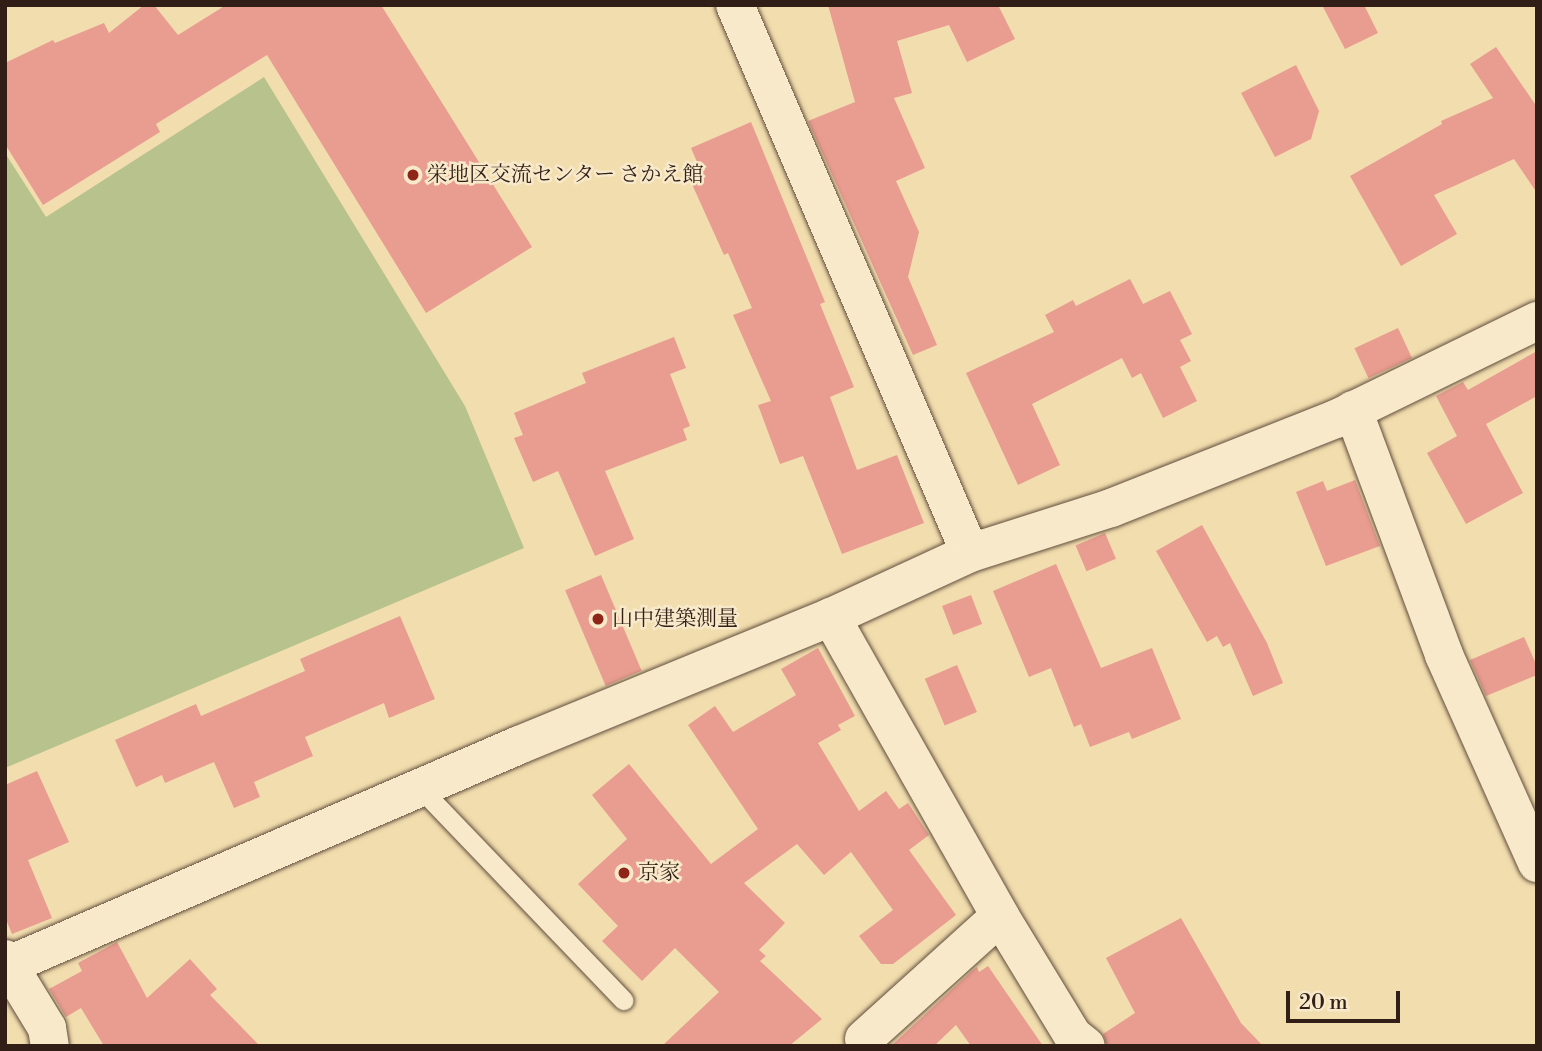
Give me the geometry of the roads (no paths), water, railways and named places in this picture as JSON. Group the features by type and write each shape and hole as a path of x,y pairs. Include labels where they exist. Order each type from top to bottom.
{"street":[{"path":"735,5 970,553"},
{"path":"50,1046 47,1028 7,962 831,617 970,553 1111,508 1353,410 1537,321"},
{"path":"1353,410 1444,654 1537,863"},
{"path":"831,617 1000,916 1073,1036 1086,1046"},
{"path":"864,1039 1000,916"}],"lane":[{"path":"421,788 623,1000"}],"place":[{"name":"栄地区交流センター さかえ館","path":"413,175"},
{"name":"山中建築測量","path":"598,619"},
{"name":"京家","path":"624,873"}]}
